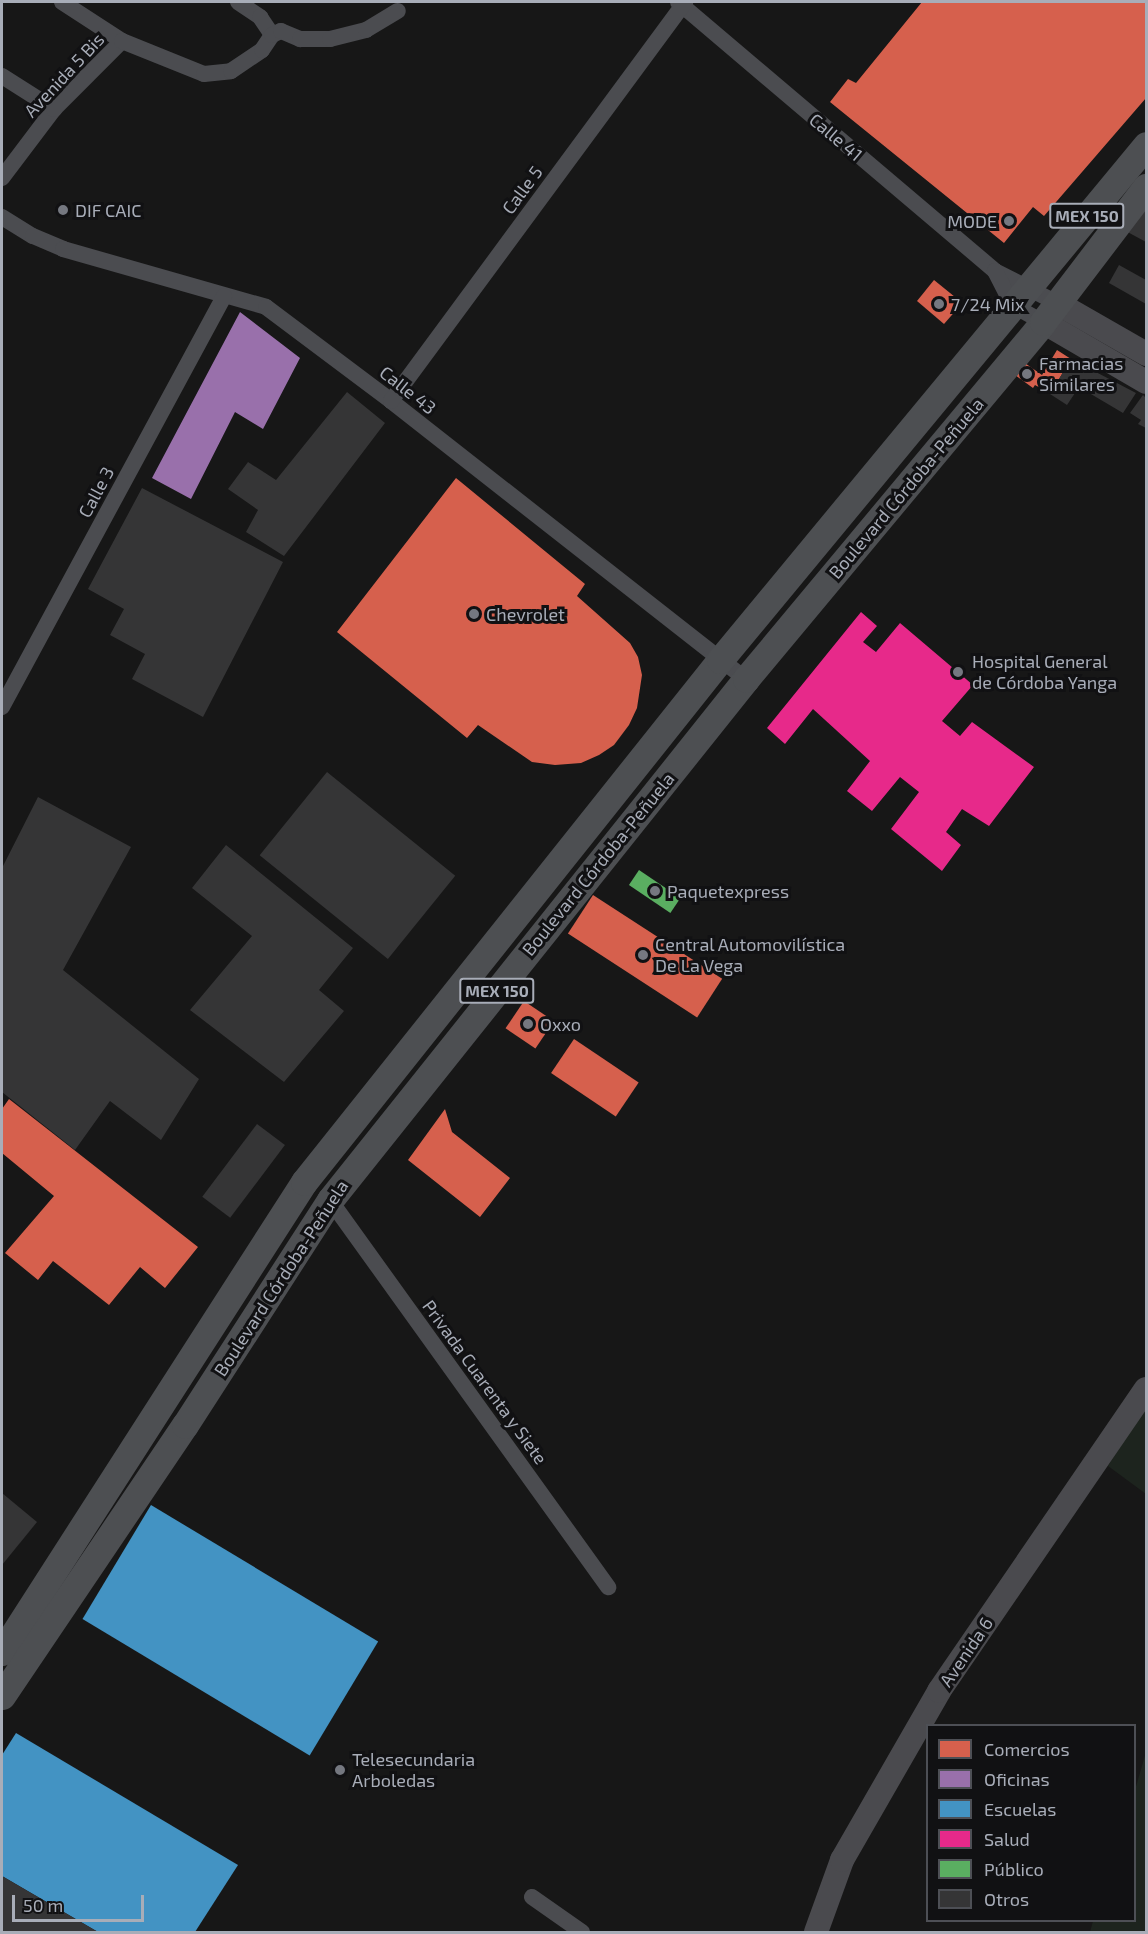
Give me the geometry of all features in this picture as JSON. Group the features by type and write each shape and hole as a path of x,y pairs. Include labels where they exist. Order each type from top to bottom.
{"main road":[{"name":"Boulevard Córdoba-Peñuela","path":"2,1652 304,1182 720,660 1020,296 1143,157"},
{"name":"Boulevard Córdoba-Peñuela","path":"2,1696 185,1425 330,1200 746,679 1050,313 1146,187"},
{"path":"304,1182 330,1200"}],"street":[{"path":"62,2 122,41"},
{"path":"238,2 260,17 272,35 281,31 300,39 330,39 366,30 398,11"},
{"name":"Calle 41","path":"682,3 995,271 1020,296 1050,313 1146,382"},
{"name":"Calle 5","path":"391,401 682,3"},
{"name":"Avenida 5 Bis","path":"2,178 54,108 122,41 204,74 231,71 261,50 272,35"},
{"path":"2,76 54,108"},
{"name":"Calle 43","path":"2,217 33,236 63,249 266,307 391,401 746,679"},
{"name":"Calle 41","path":"995,271 1020,296 1050,313 1146,354"},
{"name":"Calle 3","path":"2,707 224,296"},
{"name":"Privada Cuarenta y Siete","path":"330,1200 608,1587"},
{"name":"Avenida 6","path":"816,1932 842,1860 939,1691 1146,1389"},
{"path":"532,1897 582,1932"}],"shaded area":[{"path":"1146,1404 1146,1494 1108,1466"},
{"path":"1146,1752 1146,1932 1090,1932 1093,1922 1136,1922 1136,1787"}],"building: Comercios":[{"path":"922,2 1146,2 1146,98 1044,216 1033,207 1004,243 830,102 848,79 856,83"},
{"name":"7/24 Mix","path":"934,280 955,297 958,308 944,324 917,301"},
{"path":"1057,350 1071,359 1050,394 1035,385 1033,388 1011,372 1022,361 1042,375"},
{"name":"Chevrolet","path":"456,478 585,584 577,596 630,643 638,657 642,675 637,708 629,725 614,745 599,755 581,763 555,765 532,762 478,725 467,738 337,632"},
{"name":"Central Automovilística De La Vega","path":"593,895 722,979 697,1017 568,934"},
{"name":"Oxxo","path":"524,1001 554,1021 535,1048 506,1028"},
{"path":"574,1039 639,1083 616,1117 551,1073"},
{"path":"9,1099 198,1247 165,1288 140,1267 109,1305 53,1261 38,1280 5,1253 54,1196 2,1153 2,1109"},
{"path":"445,1109 452,1132 510,1178 480,1217 408,1160"}],"building: Oficinas":[{"path":"240,312 300,358 263,429 235,412 191,499 152,478"}],"building: Escuelas":[{"path":"151,1505 378,1641 310,1755 82,1619"},
{"path":"16,1733 238,1865 195,1932 98,1932 2,1876 2,1755"}],"building: Salud":[{"path":"861,612 877,626 863,642 876,652 900,623 973,685 942,721 960,736 972,722 1034,767 989,826 962,809 946,832 961,845 942,871 891,829 919,792 900,777 872,811 847,791 870,761 813,709 785,744 767,728"}],"building: Público":[{"name":"Paquetexpress","path":"639,870 680,898 670,913 629,885"}],"building: Otros":[{"path":"1146,199 1146,242 1122,229"},
{"path":"1119,265 1146,280 1146,304 1109,283"},
{"path":"1071,359 1136,393 1123,413 1079,387 1067,405 1050,394"},
{"path":"347,392 385,423 284,556 246,532 258,510 228,489 248,462 276,480"},
{"path":"1143,395 1146,398 1146,428 1138,424 1141,420 1130,413"},
{"path":"142,488 283,562 203,717 132,679 145,654 110,635 124,609 88,589"},
{"path":"327,772 455,876 388,959 260,855"},
{"path":"38,797 131,847 63,970 199,1079 161,1140 110,1101 75,1150 2,1092 2,868"},
{"path":"226,845 353,948 319,990 344,1011 284,1082 190,1010 252,936 192,888"},
{"path":"257,1124 285,1145 230,1218 202,1197"},
{"path":"2,1493 37,1522 2,1565"},
{"path":"2,1876 98,1932 2,1932"}],"place":[{"name":"DIF CAIC","path":"63,210"},
{"name":"MODE","path":"1009,221"},
{"name":"7/24 Mix","path":"939,304"},
{"name":"Farmacias Similares","path":"1027,374"},
{"name":"Chevrolet","path":"474,614"},
{"name":"Hospital General de Córdoba Yanga","path":"958,672"},
{"name":"Paquetexpress","path":"655,891"},
{"name":"Central Automovilística De La Vega","path":"643,955"},
{"name":"Oxxo","path":"528,1024"},
{"name":"Telesecundaria Arboledas","path":"340,1770"}]}
